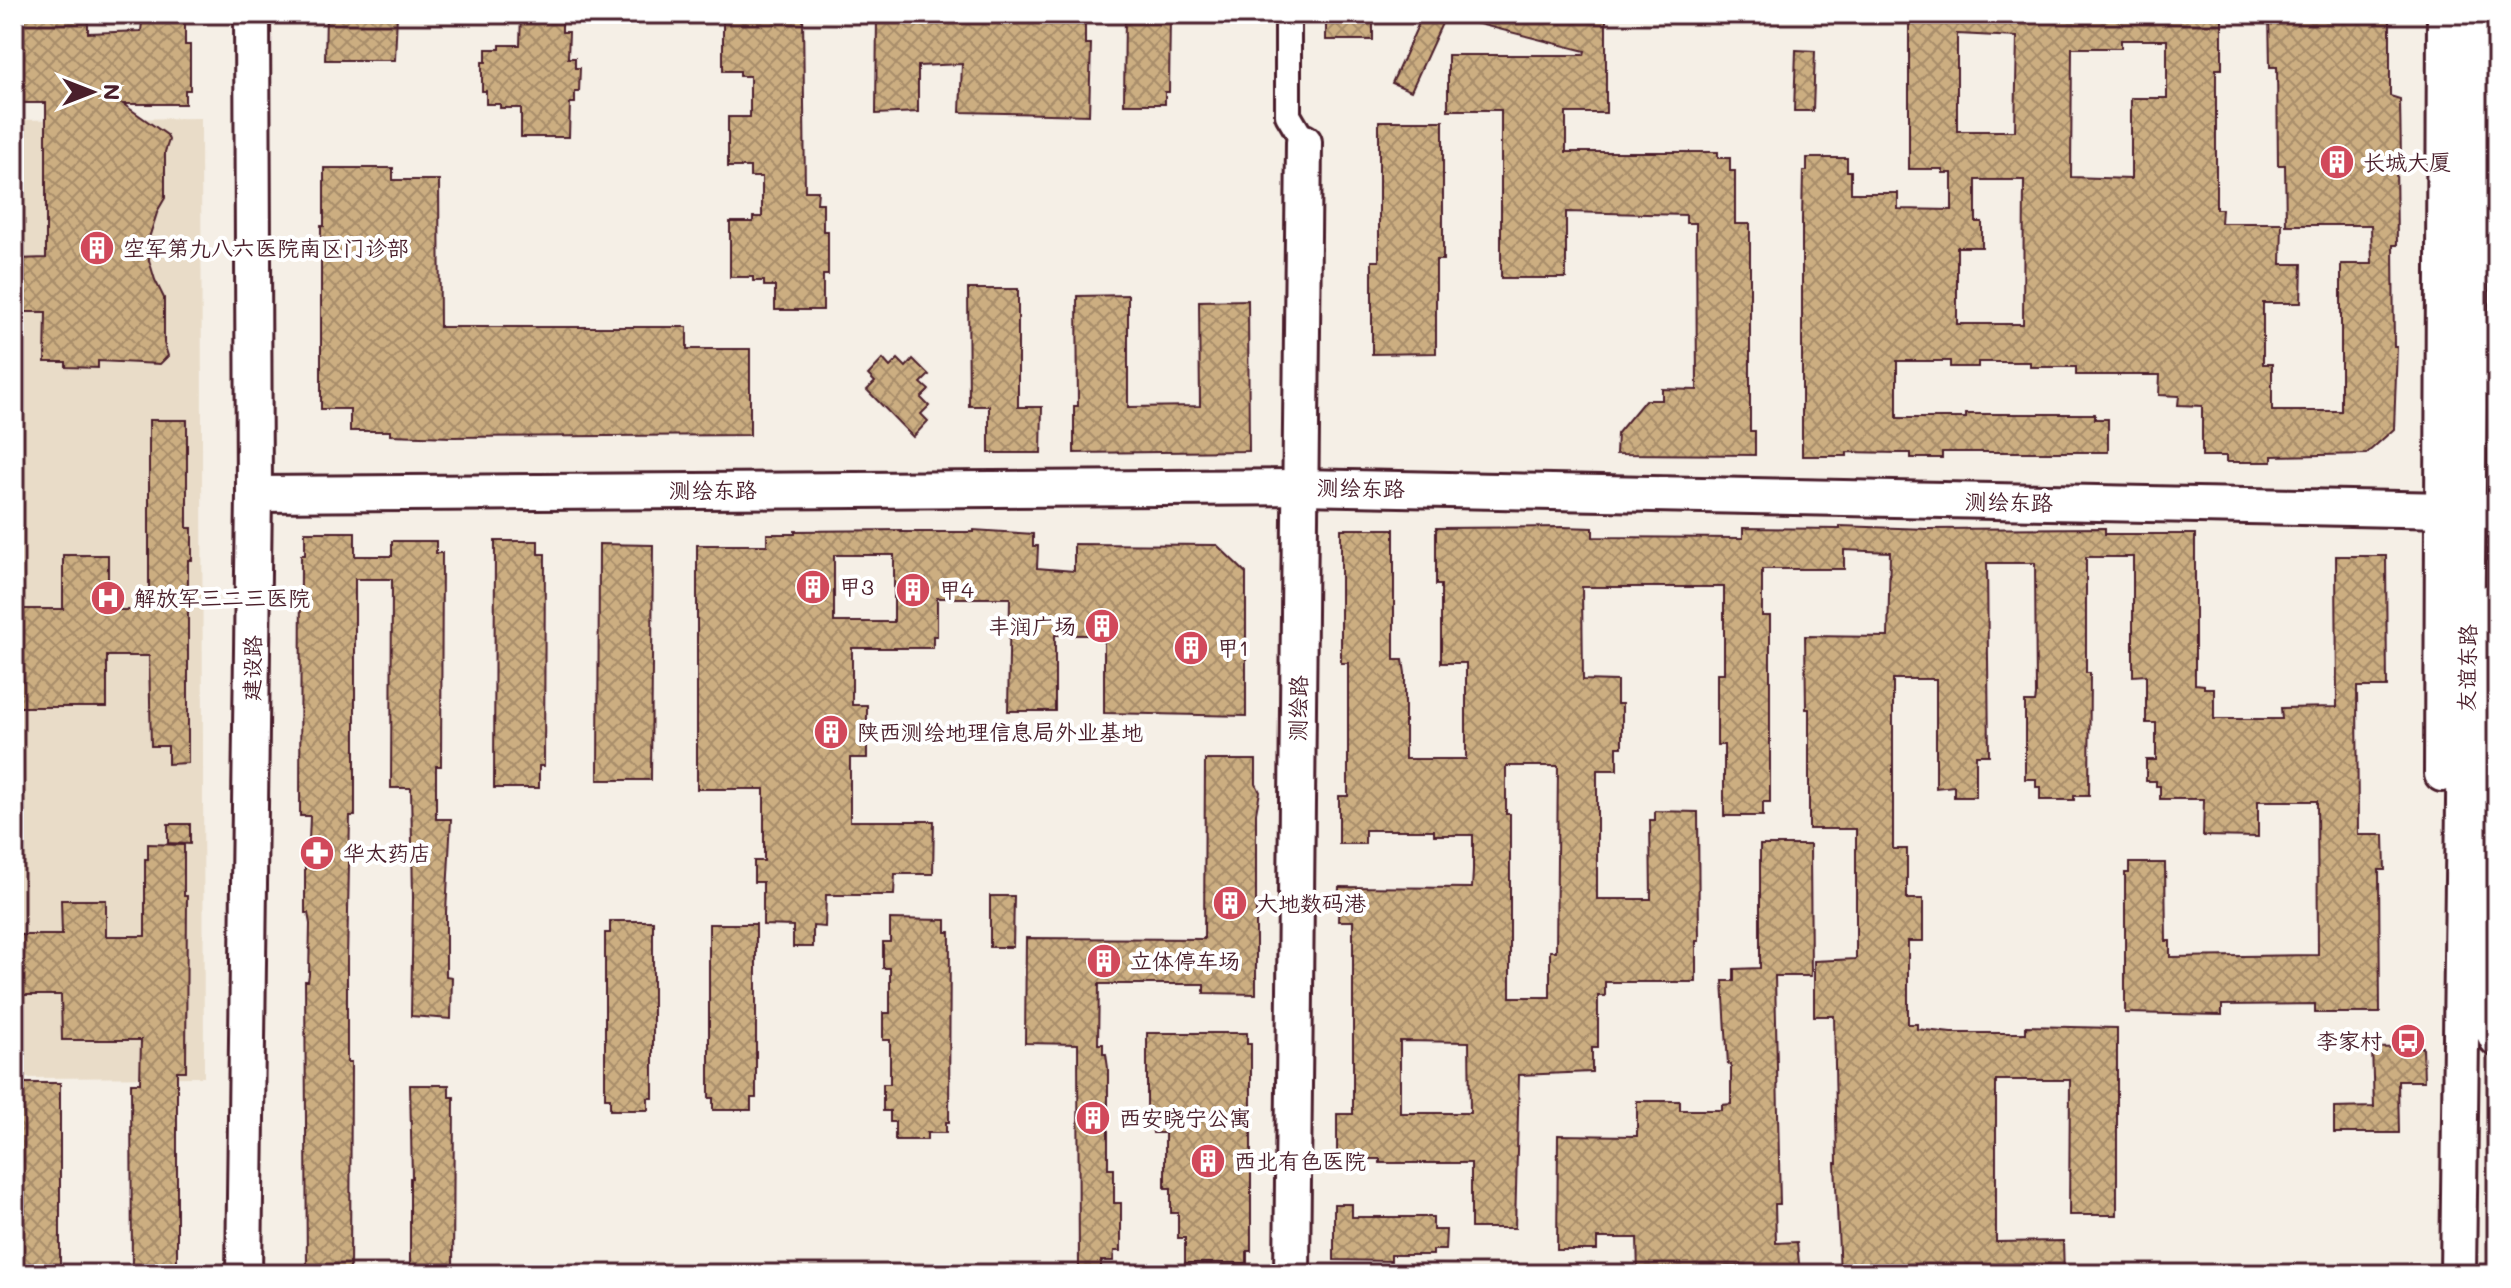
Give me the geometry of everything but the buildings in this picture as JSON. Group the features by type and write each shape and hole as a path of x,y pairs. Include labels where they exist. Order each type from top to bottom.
{"street":[{"name":"建设路","path":"244,1274 254,494 252,14"},
{"path":"1288,14 1288,115 1304,142"},
{"path":"2445,14 2475,511"},
{"name":"友谊东路","path":"2474,14 2475,511 2487,1019 2497,1039"},
{"name":"友谊东路","path":"2458,1274 2475,511 2496,14"},
{"name":"测绘路","path":"1292,1274 1304,142"},
{"name":"测绘东路","path":"254,494 1300,487 2475,511"}],"shaded area":[{"name":"解放军三二三医院","path":"201,118 204,1077 14,1078 14,120"}],"place":[{"name":"长城大厦","path":"2337,162"},
{"name":"空军第九八六医院南区门诊部","path":"97,248"},
{"name":"甲3","path":"813,587"},
{"name":"甲4","path":"913,590"},
{"name":"解放军三二三医院","path":"108,598"},
{"name":"丰润广场","path":"1102,626"},
{"name":"甲1","path":"1191,648"},
{"name":"陕西测绘地理信息局外业基地","path":"831,732"},
{"name":"华太药店","path":"317,853"},
{"name":"大地数码港","path":"1230,903"},
{"name":"立体停车场","path":"1104,961"},
{"name":"李家村","path":"2408,1041"},
{"name":"西安晓宁公寓","path":"1093,1118"},
{"name":"西北有色医院","path":"1208,1161"}]}
